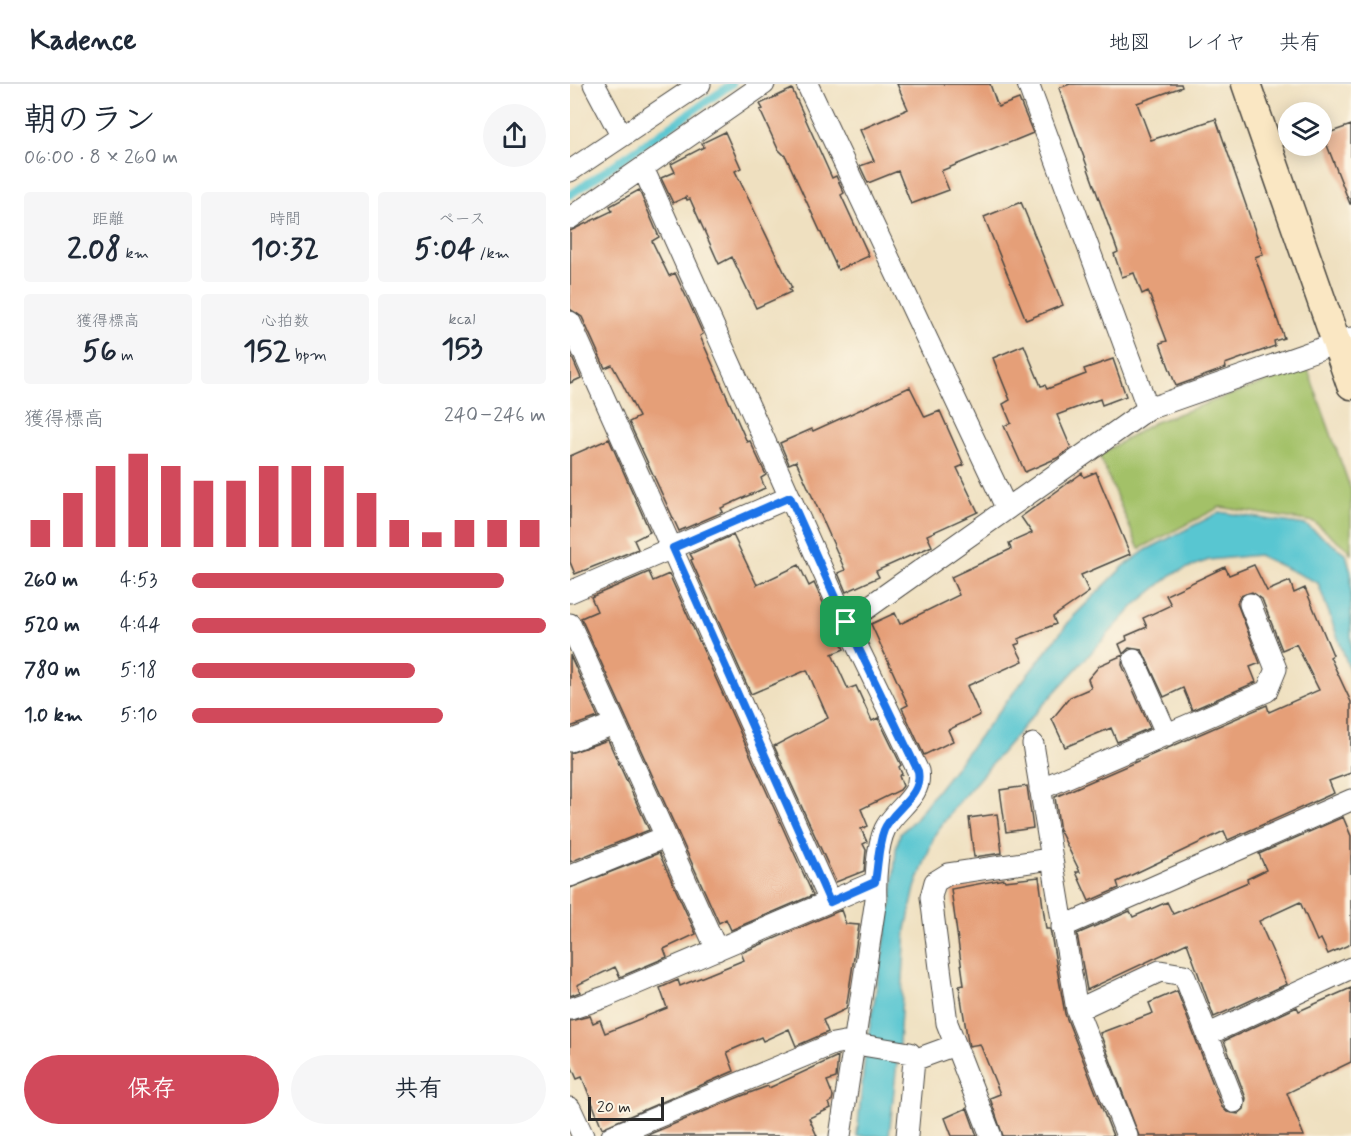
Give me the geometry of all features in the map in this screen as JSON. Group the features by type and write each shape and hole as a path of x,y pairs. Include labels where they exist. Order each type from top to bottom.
{"street":[{"path":"594,84 621,135"},
{"path":"570,171 700,84"},
{"path":"570,219 764,84"},
{"path":"807,84 1006,507"},
{"path":"1028,84 1148,409"},
{"path":"1246,84 1344,341 1351,385"},
{"path":"643,168 846,622 918,771 920,781 915,791 885,829 875,882 876,899 858,1044 840,1136"},
{"path":"570,322 830,902"},
{"path":"846,622 1148,409 1344,341"},
{"path":"570,592 790,497"},
{"path":"1040,789 1267,691 1276,669 1250,604"},
{"path":"570,624 717,950"},
{"path":"1134,660 1167,735"},
{"path":"570,741 614,724"},
{"path":"1033,744 1050,859 1077,1010 1127,1136"},
{"path":"1062,927 1351,800"},
{"path":"570,876 665,837"},
{"path":"991,1136 955,1045 942,999 931,897 935,882 948,874 1050,859"},
{"path":"570,1009 605,997 875,882"},
{"path":"1208,1035 1351,968"},
{"path":"1077,1010 1160,971 1184,975 1234,1102"},
{"path":"612,1136 833,1044 844,1042 858,1044 908,1055 955,1045"},
{"path":"907,1136 908,1055"},
{"path":"570,1108 583,1136"}],"green space":[{"path":"1307,367 1351,490 1351,555 1349,550 1314,522 1220,507 1139,549 1099,455 1153,423"}],"water":[{"path":"1220,512 1306,525 1346,554 1351,572 1351,674 1318,583 1258,555 1209,560 1174,573 1135,605 1030,719 954,808 935,834 915,888 906,929 899,1044 889,1136 857,1136 865,1054 892,899 896,849 900,834 914,820 1072,618 1124,566 1146,550"}],"building":[{"path":"897,84 990,84 998,107 1019,99 1033,133 941,171 949,190 911,204 898,171 868,183 860,166 874,161 860,130 908,109"},
{"path":"1070,84 1181,84 1182,87 1137,103 1151,140 1216,119 1263,254 1255,257 1284,338 1274,341 1275,346 1225,364 1226,368 1176,386 1160,343 1167,341 1148,291 1142,294 1134,273 1122,277 1114,254 1118,252 1059,88"},
{"path":"792,89 832,178 836,176 844,193 841,195 869,256 838,270 786,157 778,149 760,110 763,109 760,104"},
{"path":"1351,125 1351,204 1331,156 1332,132"},
{"path":"725,132 741,168 735,171 792,288 789,289 791,292 756,308 732,257 719,264 690,199 687,200 686,197 673,203 661,178 675,172 671,164 704,147 702,143"},
{"path":"639,190 659,237 652,241 669,276 675,273 703,334 700,336 747,442 750,441 766,475 761,478 765,488 721,508 723,512 679,531 629,422 639,417 612,365 605,368 582,317 570,309 570,231 612,211 610,206"},
{"path":"1021,202 1063,305 1026,320 984,217"},
{"path":"1024,345 1041,386 1045,385 1047,389 1086,374 1084,369 1113,359 1126,396 1102,405 1100,399 1057,415 1071,448 1057,458 1025,472 1004,426 1011,423 1003,404 1010,400 993,358"},
{"path":"570,353 581,378 570,383"},
{"path":"910,387 925,417 940,411 964,465 957,468 978,512 927,535 932,546 876,571 879,577 846,592 838,573 845,570 818,509 796,461 789,464 780,443 812,429 813,431"},
{"path":"609,439 650,532 634,540 638,549 575,574 570,562 570,456"},
{"path":"1096,472 1130,554 1081,575 1089,592 1053,617 1056,624 1018,639 1020,643 1015,645 1023,661 967,686 980,715 948,730 953,741 924,755 902,708 908,705 871,624 895,613 900,624 959,595 951,577 1011,549 1009,543 1032,533 1021,517 1082,473 1084,477"},
{"path":"733,535 757,585 799,565 809,586 814,583 844,649 832,654 848,689 856,686 872,721 878,718 901,765 899,767 902,774 899,776 903,786 900,790 861,809 868,826 861,829 867,842 863,844 866,850 864,871 836,882 774,746 828,718 807,670 751,694 691,560 693,559 690,554"},
{"path":"1254,565 1267,591 1290,581 1294,593 1305,588 1333,655 1330,657 1351,702 1351,773 1329,781 1334,793 1228,840 1224,831 1117,882 1119,888 1089,901 1076,872 1080,872 1060,831 1055,797 1267,705 1269,712 1319,690 1296,644 1282,650 1262,599 1252,592 1240,596 1237,603 1260,663 1250,667 1256,682 1192,710 1183,688 1164,697 1142,650 1129,648 1123,654 1119,644 1127,640 1126,636 1147,627 1143,618 1171,605 1166,595 1225,567 1229,575"},
{"path":"649,572 653,581 669,574 813,895 731,930 726,919 719,923 581,618 597,611 591,597"},
{"path":"570,655 598,717 570,727"},
{"path":"1123,655 1122,665 1150,728 1117,742 1111,728 1065,747 1052,719 1070,697 1091,688 1088,679 1100,665"},
{"path":"608,740 649,830 570,862 570,753"},
{"path":"1027,786 1033,828 1006,832 1000,790"},
{"path":"997,814 1002,853 974,857 969,818"},
{"path":"1343,817 1351,836 1351,944 1328,954 1321,939 1317,941 1300,902 1259,921 1287,984 1214,1017 1187,943 1087,990 1077,934 1130,911 1133,917 1167,902 1173,914 1248,882 1247,879 1266,870 1259,854"},
{"path":"659,853 696,934 664,949 667,957 620,977 615,967 577,985 580,992 570,996 570,888"},
{"path":"1039,877 1046,929 1050,929 1065,1014 1113,1136 1003,1136 990,1098 1000,1094 980,1044 969,1046 959,986 964,985 951,889 1004,879 1005,881"},
{"path":"841,910 846,924 859,925 846,1009 823,1020 828,1032 796,1046 789,1029 763,1041 761,1037 727,1052 734,1071 602,1128 582,1077 577,1079 570,1063 570,1021 590,1016 593,1023 600,1020 605,1033 667,1008 660,988 678,980 680,986 744,960 741,953"},
{"path":"1351,988 1351,1062 1287,1093 1304,1136 1139,1136 1100,1033 1153,1013 1149,1003 1177,991 1222,1107 1227,1112 1238,1114 1244,1109 1246,1098 1224,1041 1297,1007 1299,1011"},
{"path":"838,1056 836,1078 827,1081 833,1096 829,1103 831,1108 809,1118 817,1136 645,1136 744,1095 768,1086 769,1088"},
{"path":"967,1108 977,1136 952,1136 945,1118"}],"waterway":[{"path":"570,195 732,84"}],"route":[{"path":"790,497 846,622 918,771 920,781 915,791 885,829 875,882 830,902 673,548 790,497"}]}
